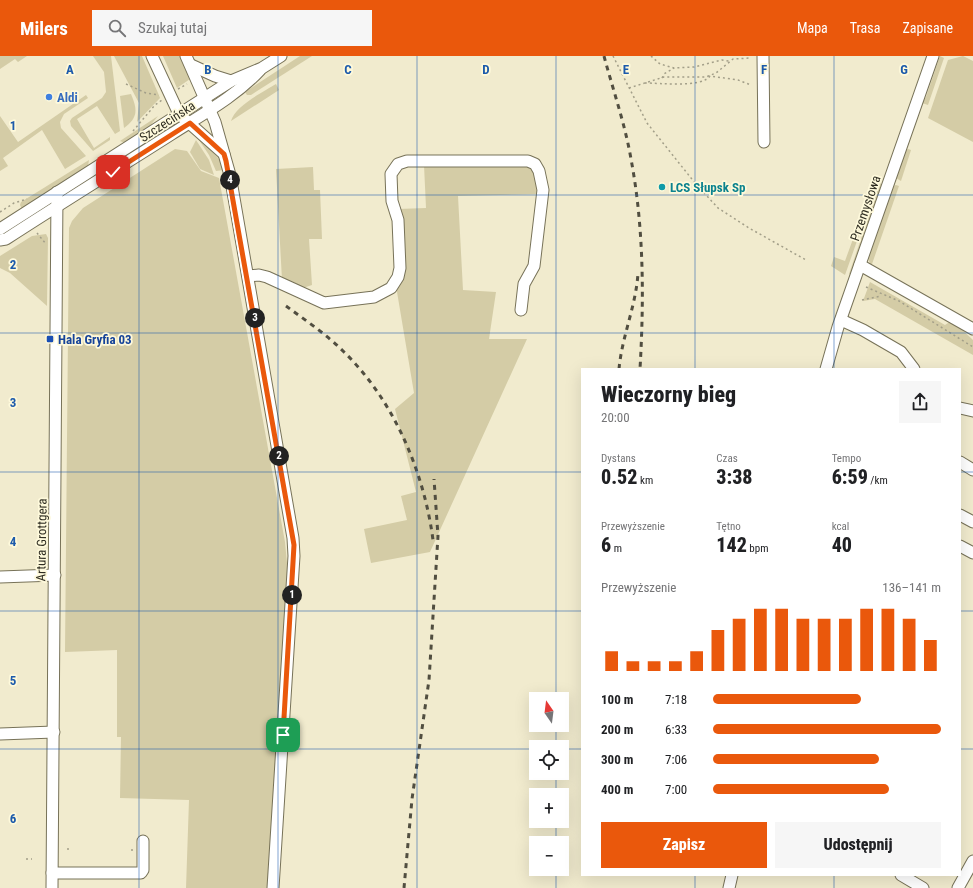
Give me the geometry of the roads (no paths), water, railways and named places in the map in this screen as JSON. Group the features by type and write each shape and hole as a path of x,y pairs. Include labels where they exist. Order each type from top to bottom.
{"street":[{"path":"152,56 165,98 179,114 224,154"},
{"name":"Szczecińska","path":"0,229 204,98 232,81 262,68 281,56"},
{"path":"763,56 764,142"},
{"name":"Przemysłowa","path":"826,368 841,320 933,56"},
{"path":"188,60 210,110 224,154 248,276 294,551 273,888"},
{"path":"188,60 214,76 232,81"},
{"name":"Szczecińska","path":"0,240 6,239 58,207 210,110 246,85 262,68"},
{"path":"248,276 259,275 267,277 324,303 380,296 391,288 399,273 398,220 392,201 391,174 394,168 407,161 528,161 535,164 540,171 543,190 534,266 524,284 521,310"},
{"name":"Artura Grottgera","path":"52,888 57,192"},
{"path":"860,265 973,329"},
{"path":"841,320 863,330 901,352 913,368"},
{"path":"961,408 973,411"},
{"path":"961,463 973,470"},
{"path":"961,516 973,522"},
{"path":"961,547 973,553"},
{"path":"0,577 55,575"},
{"path":"0,734 54,732"},
{"path":"52,873 141,873 143,870 144,841"},
{"path":"958,888 973,861"},
{"path":"729,888 732,876"},
{"path":"902,876 922,888"}],"railway":[{"path":"604,56 622,120 635,185 641,237 642,264 640,368"},
{"path":"619,368 623,345 635,297 638,273"},
{"path":"286,306 315,327 343,351 361,370 377,391 391,414 414,463 429,514 433,540"},
{"path":"404,888 412,799 429,680 438,536 434,479"}],"place":[{"name":"Aldi","path":"49,97"},
{"name":"LCS Słupsk Sp","path":"662,187"},
{"name":"Hala Gryfia 03","path":"50,339"}]}
